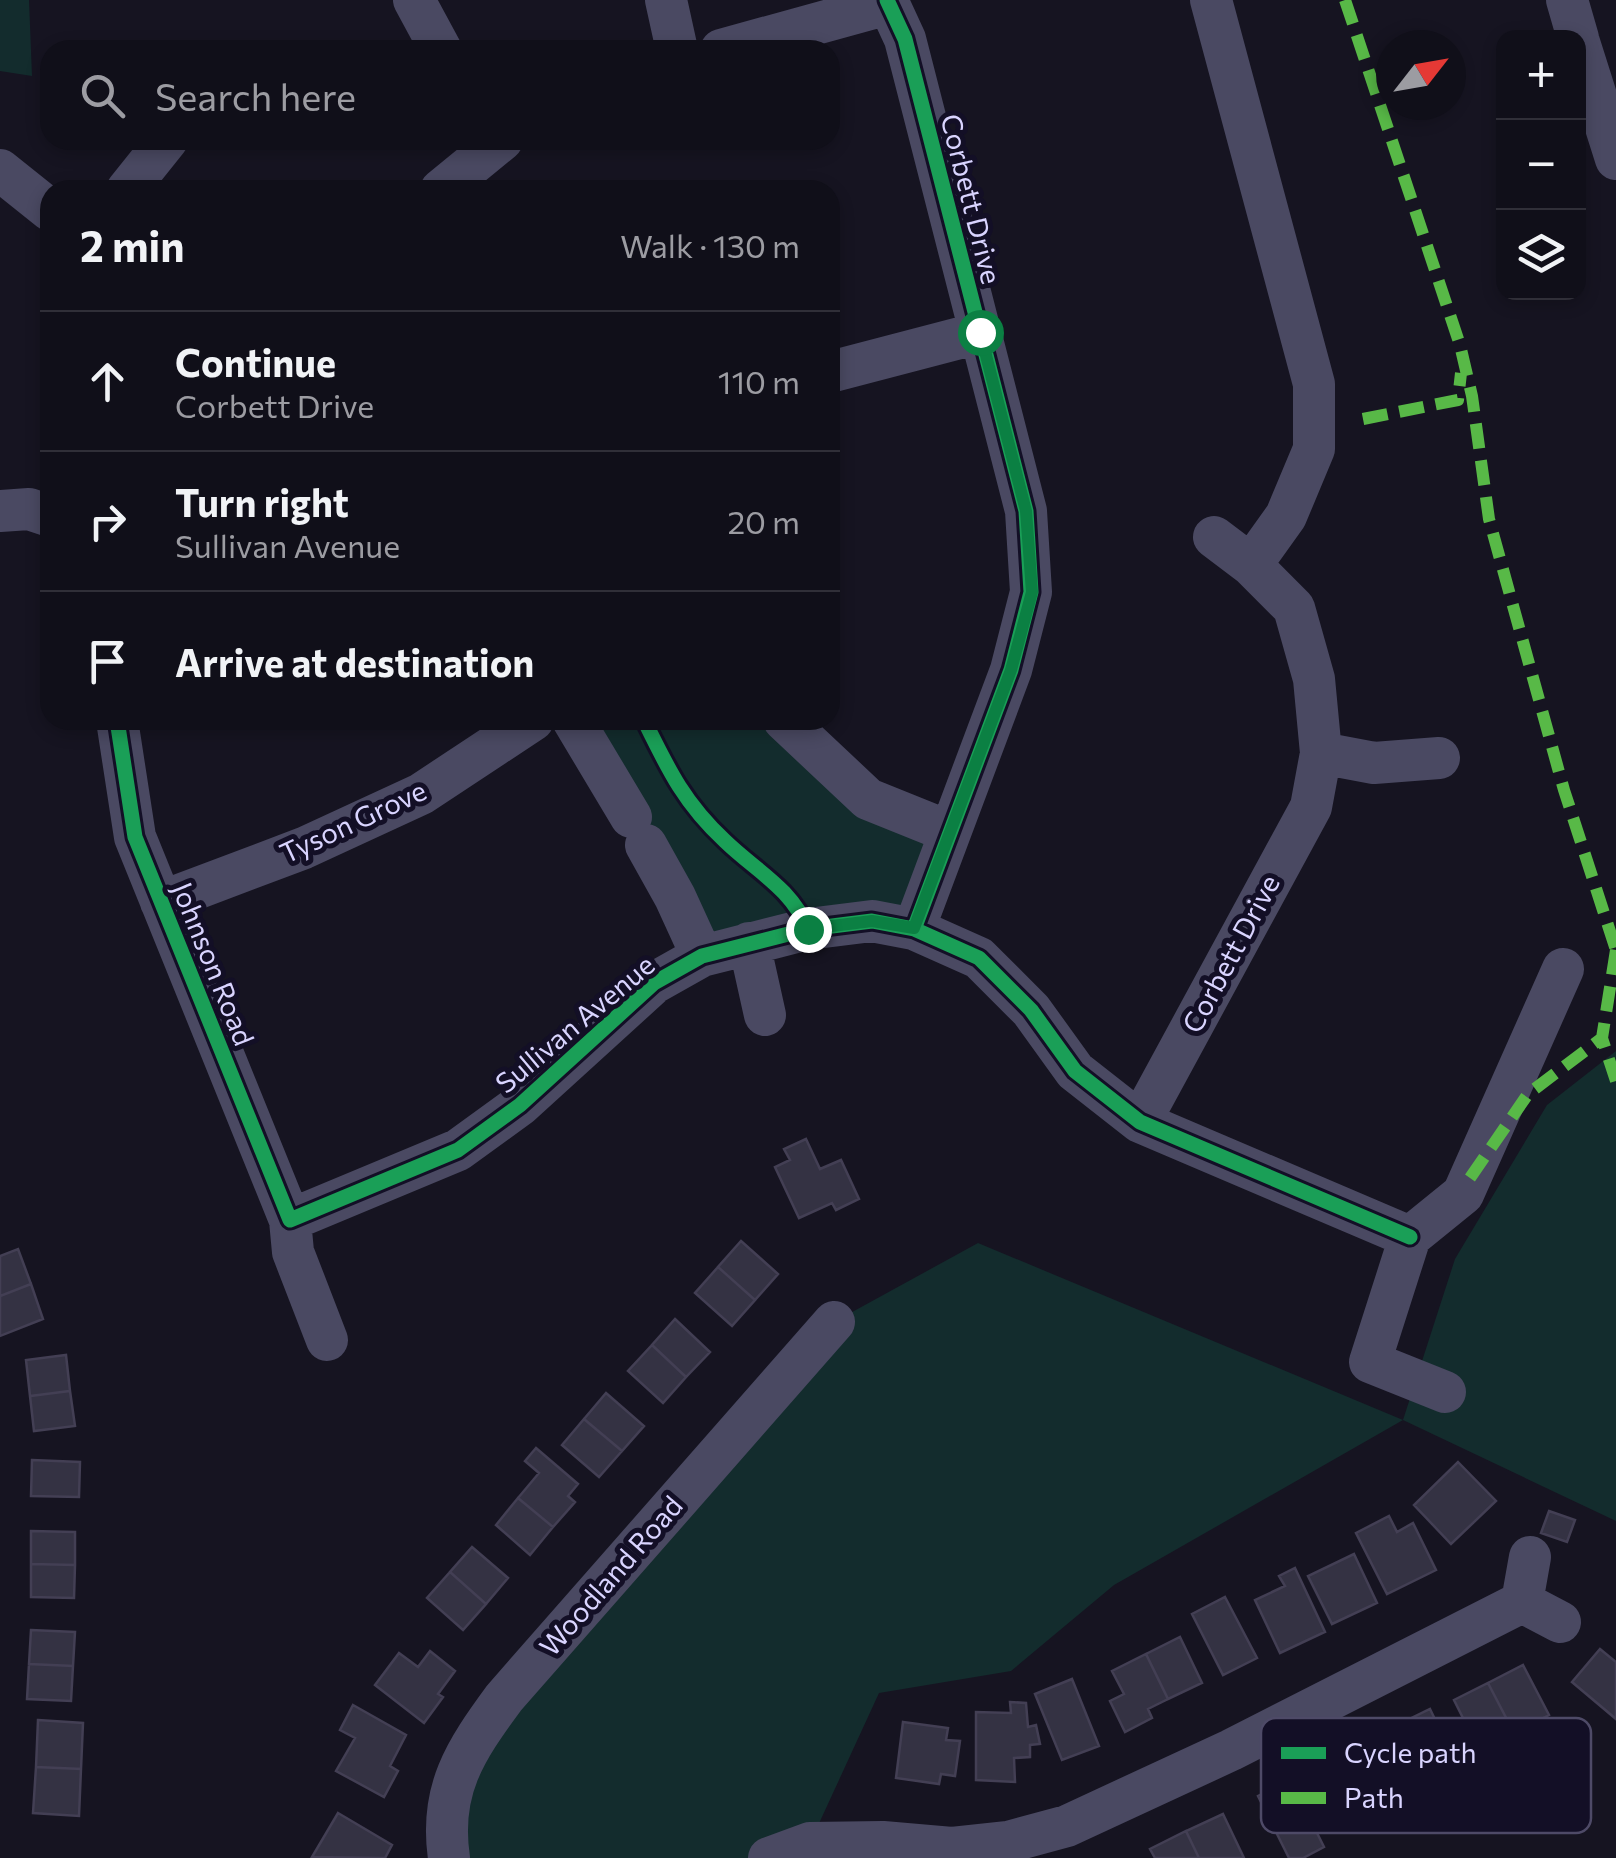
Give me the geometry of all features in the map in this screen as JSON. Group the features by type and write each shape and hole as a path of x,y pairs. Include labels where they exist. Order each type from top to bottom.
{"street":[{"path":"414,0 436,40"},
{"path":"666,0 675,40"},
{"path":"1211,0 1314,384 1314,448 1286,516 1251,565"},
{"path":"1567,0 1576,30"},
{"path":"757,40 888,2"},
{"name":"Corbett Drive","path":"888,2 905,39 1026,511 1032,592 1011,670 914,928"},
{"path":"1586,54 1605,91 1616,159"},
{"path":"135,180 159,150"},
{"path":"453,180 490,150"},
{"path":"0,170 40,202"},
{"path":"840,369 980,332"},
{"path":"0,512 28,509 40,513"},
{"name":"Corbett Drive","path":"1140,1122 1310,806 1321,753 1314,679 1294,608 1251,565 1214,537"},
{"name":"Johnson Road","path":"119,730 135,837 290,1220 293,1252 327,1340"},
{"name":"Tyson Grove","path":"161,902 304,848 421,794 518,730"},
{"path":"579,730 676,897 702,956"},
{"path":"795,730 868,799 950,832"},
{"path":"1321,753 1374,762 1439,758"},
{"name":"Sullivan Avenue","path":"290,1220 458,1150 520,1105 654,983 702,956 808,929 872,921 914,928 979,958 1031,1010 1075,1071 1140,1122 1410,1237"},
{"path":"749,944 765,1015"},
{"path":"1445,1392 1370,1362 1410,1237 1462,1194 1563,969"},
{"name":"Woodland Road","path":"449,1858 444,1827 454,1782 470,1745 504,1698 834,1322"},
{"path":"1522,1602 1530,1558"},
{"path":"1522,1602 1560,1622"},
{"path":"1294,1718 1522,1602"},
{"path":"768,1858 810,1843 883,1842 952,1848 1008,1842 1066,1826 1261,1735"}],"green space":[{"path":"0,0 29,0 32,76 0,71"},
{"path":"578,730 799,730 950,832 914,929 702,956"},
{"path":"1616,1051 1616,1521 1403,1420 1455,1259 1547,1105"},
{"path":"978,1243 1403,1420 1114,1585 1011,1671 879,1693 810,1843 769,1858 449,1858 454,1782 834,1322"}],"building":[{"path":"806,1139 820,1169 841,1160 859,1199 836,1210 832,1203 799,1218 775,1167 790,1160 784,1149"},
{"path":"741,1241 778,1274 755,1300 718,1267"},
{"path":"18,1249 31,1284 0,1296 0,1256"},
{"path":"718,1267 755,1300 732,1326 695,1293"},
{"path":"31,1284 43,1319 0,1336 0,1296"},
{"path":"675,1319 710,1352 686,1377 652,1345"},
{"path":"652,1345 686,1377 663,1403 628,1371"},
{"path":"66,1355 70,1391 30,1396 26,1360"},
{"path":"70,1391 75,1426 34,1431 30,1396"},
{"path":"606,1393 644,1426 622,1451 584,1419"},
{"path":"584,1419 622,1451 599,1477 562,1445"},
{"path":"536,1448 578,1484 568,1496 575,1502 553,1527 518,1498 539,1473 525,1461"},
{"path":"32,1460 80,1462 79,1497 31,1496"},
{"path":"1458,1462 1496,1501 1451,1544 1414,1505"},
{"path":"518,1498 553,1527 530,1555 496,1525"},
{"path":"1549,1511 1575,1520 1567,1542 1541,1533"},
{"path":"1389,1516 1397,1532 1413,1523 1436,1570 1387,1594 1356,1533"},
{"path":"31,1531 75,1532 75,1565 31,1564"},
{"path":"472,1547 508,1578 486,1604 450,1572"},
{"path":"1354,1554 1377,1603 1332,1624 1308,1576"},
{"path":"31,1564 75,1565 74,1598 31,1597"},
{"path":"1295,1568 1325,1632 1280,1653 1255,1600 1285,1586 1279,1576"},
{"path":"450,1572 486,1604 463,1630 427,1598"},
{"path":"1225,1597 1257,1658 1223,1675 1192,1614"},
{"path":"31,1630 75,1632 73,1666 29,1664"},
{"path":"1180,1637 1202,1683 1168,1699 1146,1654"},
{"path":"1600,1649 1616,1662 1616,1719 1572,1682"},
{"path":"430,1651 455,1671 438,1694 443,1697 424,1723 375,1685 399,1653 418,1667"},
{"path":"1146,1654 1168,1699 1148,1709 1152,1718 1125,1732 1110,1701 1124,1694 1112,1671"},
{"path":"29,1664 73,1666 71,1701 27,1699"},
{"path":"1523,1665 1549,1715 1506,1718 1488,1683"},
{"path":"1072,1679 1099,1746 1062,1760 1035,1694"},
{"path":"1488,1683 1506,1718 1463,1718 1454,1700"},
{"path":"1010,1702 1026,1703 1028,1727 1036,1725 1040,1744 1030,1745 1030,1757 1014,1758 1015,1782 976,1780 976,1712 1011,1713"},
{"path":"353,1705 406,1735 390,1766 398,1771 384,1797 336,1771 355,1738 340,1730"},
{"path":"1430,1709 1434,1718 1411,1718"},
{"path":"38,1720 83,1723 81,1769 36,1767"},
{"path":"903,1722 948,1728 946,1740 960,1741 955,1776 941,1774 939,1784 896,1778"},
{"path":"36,1767 81,1769 79,1816 33,1813"},
{"path":"338,1813 392,1845 385,1858 312,1857"},
{"path":"1223,1814 1244,1858 1199,1858 1186,1831"},
{"path":"1186,1831 1199,1858 1155,1858 1150,1849"},
{"path":"1276,1833 1317,1833 1324,1847 1303,1858 1289,1858"}],"marked path":[{"path":"1345,0 1460,345 1472,396 1489,519 1564,790 1616,950"},
{"path":"1363,419 1458,400 1461,373"},
{"path":"1616,950 1602,1038 1616,1081"},
{"path":"1470,1178 1528,1094 1602,1038"}],"cycle path":[{"path":"887,0 905,39 1026,511 1031,592 1011,670 914,929"},
{"path":"119,730 135,837 290,1220 458,1150 520,1105 654,983 702,956 808,929 872,921 914,929 979,958 1031,1010 1075,1071 1140,1122 1410,1237"},
{"path":"649,730 669,770 698,813 782,891 808,929"}],"route":[{"path":"808,929 872,921 914,928 1011,670 1032,592 1026,511 980,332"}]}
